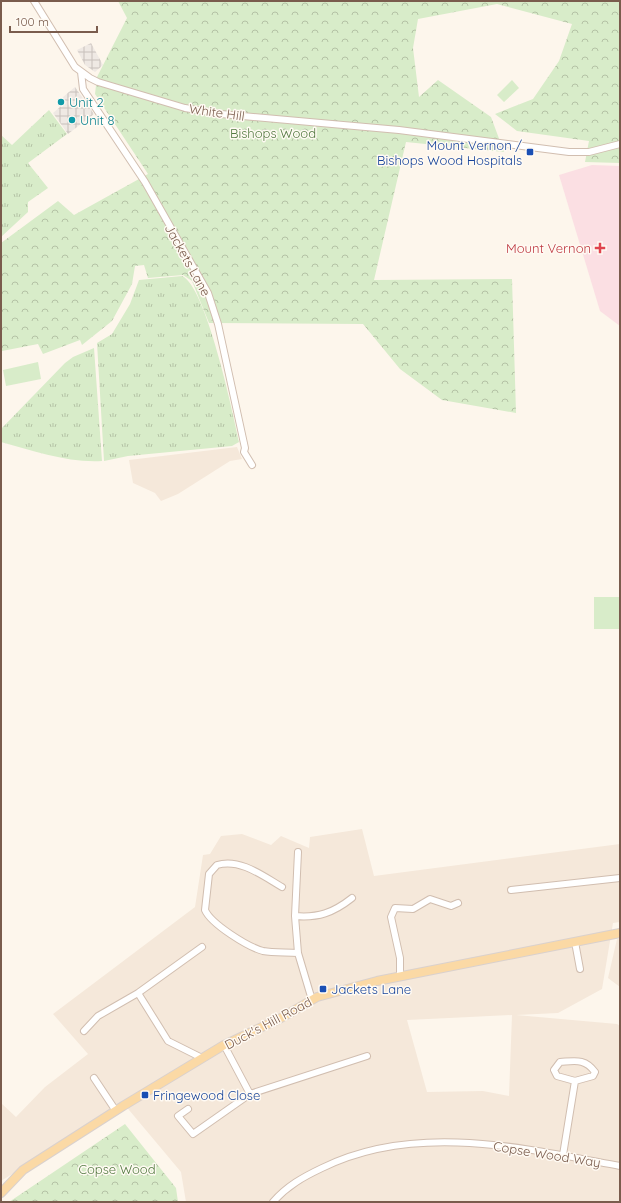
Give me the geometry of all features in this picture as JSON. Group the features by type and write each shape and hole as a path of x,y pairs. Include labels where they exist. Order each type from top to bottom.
{"main road":[{"name":"Duck's Hill Road","path":"1,1193 24,1170 202,1058 224,1045 281,1018 312,1000 347,989 400,976 620,933"}],"street":[{"path":"34,1 75,67 81,72"},
{"name":"White Hill","path":"81,72 98,82 184,108 221,114 399,130 569,152 589,152 620,144"},
{"name":"Jackets Lane","path":"81,72 83,89 144,182 208,293 218,324 245,448 244,452 252,465"},
{"path":"298,852 294,916 298,953 312,1000"},
{"path":"282,887 248,868 230,863 217,865 209,874 206,910 207,914 216,923 247,944 264,951 298,953"},
{"path":"511,890 620,878"},
{"path":"294,916 313,917 339,908 352,898"},
{"path":"400,976 400,958 391,917 395,908 413,910 430,899 451,906 458,903"},
{"path":"575,942 580,969"},
{"path":"84,1031 98,1016 138,993 202,947"},
{"path":"138,993 168,1041 202,1058"},
{"path":"224,1045 250,1094"},
{"path":"188,1109 178,1116 192,1134 250,1094 368,1056"},
{"path":"582,1060 590,1065 595,1072 594,1076 575,1081 557,1076 554,1070 560,1062 582,1060"},
{"path":"94,1078 116,1112"},
{"path":"563,1155 575,1081"},
{"name":"Copse Wood Way","path":"273,1202 292,1183 344,1157 410,1143 450,1142 532,1149 620,1166"}],"shaded area":[{"path":"91,43 103,65 95,72 85,65 77,50"},
{"path":"75,87 94,114 68,134 53,113 60,107 57,102"},
{"name":"Mount Vernon","path":"592,165 620,166 620,326 600,311 559,175"},
{"path":"237,447 242,459 230,461 178,494 161,501 155,493 133,483 129,460"},
{"path":"362,829 374,876 620,844 620,922 613,923 602,989 558,1013 516,1015 617,1024 620,1026 620,1202 186,1202 181,1172 124,1104 1,1181 1,1103 16,1117 45,1087 88,1054 53,1014 195,907 203,855 210,854 221,836 242,834 271,845 281,836 309,848 310,837","holes":["512,1015 509,1096 483,1091 427,1092 407,1020"]},
{"path":"617,939 620,939 620,987 608,978"}],"green space":[{"name":"Bishops Wood","path":"118,1 620,1 620,163 585,162 589,141 517,131 495,114 533,99 559,61 572,24 497,4 418,19 413,48 419,97 438,80 491,117 504,152 406,142 374,280 512,279 516,413 442,400 400,369 363,324 209,323 192,281 183,275 148,278 144,265 135,266 132,284 112,321 82,345 80,340 43,354 38,344 2,351 1,363 1,243 58,201 74,215 148,174 95,94 97,77 127,18"},
{"path":"512,80 519,88 504,102 497,95"},
{"path":"49,110 67,134 28,163 48,188 28,202 28,212 1,237 1,135 12,145"},
{"path":"182,276 191,285 200,302 209,325 225,379 239,442 232,446 128,456 104,461 97,343 112,334 130,304 139,280"},
{"path":"94,348 102,461 64,458 1,442 1,429 65,363 73,357"},
{"path":"38,362 41,379 6,386 3,370"},
{"path":"594,597 620,597 620,629 594,629"},
{"name":"Copse Wood","path":"125,1124 176,1188 178,1202 9,1202"}],"place":[{"name":"Unit 2","path":"61,102"},
{"name":"Unit 8","path":"72,120"},
{"name":"Mount Vernon / Bishops Wood Hospitals","path":"530,152"},
{"name":"Mount Vernon","path":"600,248"},
{"name":"Jackets Lane","path":"323,989"},
{"name":"Fringewood Close","path":"145,1095"}]}
